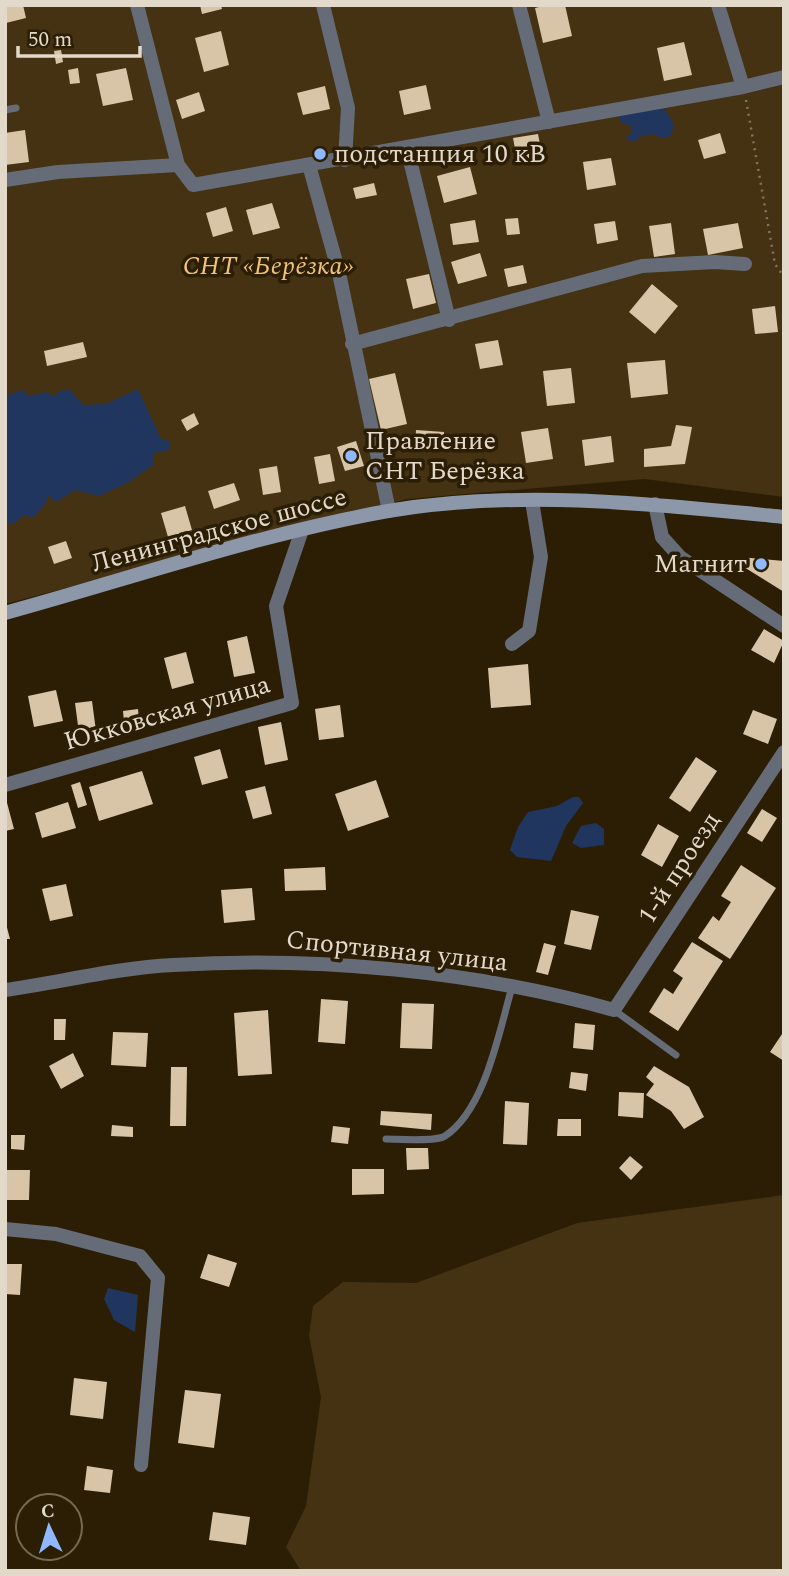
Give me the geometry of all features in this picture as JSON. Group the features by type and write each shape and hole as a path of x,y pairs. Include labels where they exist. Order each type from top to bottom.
{"main road":[{"name":"Ленинградское шоссе","path":"5,613 302,530 389,511 461,503 532,501 655,504 784,517"}],"street":[{"path":"137,5 178,165 193,186 784,78"},
{"path":"323,5 348,108 345,160"},
{"path":"519,5 549,122"},
{"path":"718,5 743,87"},
{"path":"407,148 449,320"},
{"path":"5,180 58,172 178,165"},
{"path":"309,165 339,273 389,511"},
{"path":"352,344 449,320 642,265 715,262 745,264"},
{"path":"512,643 529,631 536,600 541,557 532,501"},
{"path":"655,504 662,537 680,557 784,626"},
{"name":"Юкковская улица","path":"5,785 292,703 276,606 302,530"},
{"name":"1-й проезд","path":"614,1010 784,752"},
{"name":"Спортивная улица","path":"5,990 171,965 317,962 512,986 614,1010"},
{"path":"5,1229 55,1234 140,1256 158,1278 141,1465"}],"lane":[{"path":"5,110 16,108"},
{"path":"386,1139 443,1138 464,1123 488,1069 512,986"},
{"path":"614,1010 676,1055"}],"path":[{"path":"743,87 775,264 784,277"}],"green space":[{"name":"СНТ «Берёзка»","path":"5,5 784,5 784,497 645,479 407,499 5,604"},
{"path":"784,1195 784,1571 301,1571 286,1547 306,1506 321,1397 309,1336 313,1306 343,1282 416,1283 577,1223"}],"water":[{"path":"641,108 664,108 674,124 671,136 640,136 635,142 625,139 631,134 632,126 622,123 618,115"},
{"path":"138,389 161,439 169,441 169,450 154,453 153,465 129,482 99,496 75,490 56,502 48,495 46,503 33,518 24,515 14,524 5,523 5,396 22,390 29,396 46,392 56,397 57,391 70,390 84,405 106,404"},
{"path":"573,797 579,797 583,803 566,826 551,861 517,857 510,850 518,827 528,812 557,806"},
{"path":"596,823 604,829 604,845 581,848 572,843 581,826"},
{"path":"108,1288 138,1295 135,1332 114,1320 104,1299"}],"building":[{"path":"23,5 26,18 6,23 5,7"},
{"path":"200,5 221,5 222,9 202,14"},
{"path":"565,5 572,36 543,43 535,8"},
{"path":"221,31 229,65 204,72 195,38"},
{"path":"684,42 692,75 664,81 657,48"},
{"path":"61,50 63,62 56,64 54,51"},
{"path":"78,68 80,83 70,84 68,70"},
{"path":"126,68 133,100 103,106 96,74"},
{"path":"426,85 431,109 404,115 399,91"},
{"path":"325,86 330,109 303,115 297,93"},
{"path":"199,92 205,111 182,119 176,100"},
{"path":"25,130 29,162 5,165 5,133"},
{"path":"720,133 726,153 704,159 698,140"},
{"path":"538,134 543,160 518,165 513,138"},
{"path":"611,158 616,185 587,190 583,162"},
{"path":"470,167 477,194 444,203 437,176"},
{"path":"374,183 377,195 356,199 353,188"},
{"path":"272,203 280,228 253,235 246,210"},
{"path":"226,207 233,231 213,237 206,213"},
{"path":"518,218 520,234 507,235 505,219"},
{"path":"475,220 479,242 453,245 450,224"},
{"path":"615,221 618,240 597,244 594,224"},
{"path":"671,223 675,254 654,257 649,226"},
{"path":"738,223 743,248 708,255 703,229"},
{"path":"480,253 487,276 458,284 451,262"},
{"path":"523,265 527,283 508,287 504,269"},
{"path":"429,274 436,303 413,309 406,279"},
{"path":"652,284 678,306 655,334 629,312"},
{"path":"775,306 778,332 755,334 752,309"},
{"path":"498,340 503,365 480,369 475,344"},
{"path":"83,342 87,357 47,366 44,351"},
{"path":"665,360 668,394 631,398 627,363"},
{"path":"571,368 575,403 547,406 543,371"},
{"path":"395,373 407,424 381,430 369,379"},
{"path":"194,413 199,424 187,431 181,420"},
{"path":"676,425 692,427 685,464 644,467 644,449 671,446"},
{"path":"548,428 553,459 526,463 521,432"},
{"path":"416,430 444,432 444,447 415,445"},
{"path":"611,436 614,462 585,466 582,440"},
{"name":"Правление СНТ Берёзка","path":"356,441 364,466 345,471 337,447"},
{"path":"330,454 335,481 319,484 314,457"},
{"path":"277,466 281,492 263,495 259,469"},
{"path":"234,483 240,500 214,509 208,491"},
{"path":"185,506 192,530 168,537 161,513"},
{"path":"66,541 72,558 54,564 48,547"},
{"path":"740,557 784,561 784,592 739,564"},
{"path":"764,629 784,641 774,663 751,650"},
{"path":"247,636 255,673 234,677 227,641"},
{"path":"186,652 194,683 172,689 164,658"},
{"path":"528,664 531,705 491,708 488,668"},
{"path":"56,690 63,721 34,727 28,696"},
{"path":"92,701 96,731 79,733 75,703"},
{"path":"340,705 344,737 319,740 315,709"},
{"path":"138,709 140,732 125,734 123,711"},
{"path":"753,710 777,719 768,744 743,734"},
{"path":"281,722 288,760 265,765 258,727"},
{"path":"220,749 228,778 202,785 194,757"},
{"path":"696,757 717,771 690,812 669,798"},
{"path":"142,771 153,804 99,821 89,787"},
{"path":"376,780 389,817 348,831 335,794"},
{"path":"80,782 87,805 78,808 71,785"},
{"path":"265,786 272,814 253,819 245,791"},
{"path":"5,800 14,829 5,831"},
{"path":"68,802 76,828 42,838 35,813"},
{"path":"762,809 777,818 762,842 747,833"},
{"path":"658,824 679,836 662,867 641,855"},
{"path":"741,865 776,888 730,959 698,938 713,916 719,921 731,902 721,896"},
{"path":"325,867 326,890 285,891 284,869"},
{"path":"66,884 73,916 50,921 42,889"},
{"path":"252,888 255,920 224,923 221,890"},
{"path":"571,910 599,916 591,950 564,944"},
{"path":"5,920 10,939 5,939"},
{"path":"692,942 723,961 678,1031 649,1012 664,988 673,994 683,978 673,971"},
{"path":"544,943 556,946 548,975 536,972"},
{"path":"321,999 348,1001 345,1044 318,1042"},
{"path":"402,1003 434,1004 432,1049 400,1048"},
{"path":"268,1010 272,1074 238,1076 234,1013"},
{"path":"54,1019 66,1019 65,1040 54,1040"},
{"path":"575,1023 595,1025 593,1050 573,1048"},
{"path":"784,1031 784,1061 770,1052"},
{"path":"113,1032 148,1033 146,1067 111,1065"},
{"path":"73,1053 84,1076 61,1089 49,1066"},
{"path":"654,1066 689,1087 704,1117 684,1129 671,1111 646,1095 654,1084 646,1077"},
{"path":"171,1067 187,1067 186,1126 170,1126"},
{"path":"571,1072 588,1074 586,1091 569,1088"},
{"path":"619,1092 644,1093 643,1118 618,1116"},
{"path":"505,1101 529,1103 527,1145 503,1144"},
{"path":"381,1111 432,1114 431,1130 380,1125"},
{"path":"558,1119 581,1119 581,1136 557,1136"},
{"path":"112,1125 133,1127 133,1137 111,1136"},
{"path":"333,1126 350,1128 348,1144 331,1142"},
{"path":"11,1135 25,1135 24,1150 11,1149"},
{"path":"406,1148 428,1148 429,1169 407,1170"},
{"path":"630,1156 643,1167 631,1180 619,1168"},
{"path":"352,1169 384,1169 384,1194 352,1195"},
{"path":"5,1170 30,1170 29,1200 5,1200"},
{"path":"208,1254 237,1263 229,1287 200,1278"},
{"path":"5,1264 22,1264 20,1295 5,1294"},
{"path":"74,1378 107,1382 103,1419 70,1415"},
{"path":"185,1390 221,1394 214,1448 178,1443"},
{"path":"87,1466 113,1470 110,1493 84,1490"},
{"path":"213,1512 250,1517 246,1545 209,1540"}],"place":[{"name":"подстанция 10 кВ","path":"320,154"},
{"name":"Правление СНТ Берёзка","path":"351,456"},
{"name":"Магнит","path":"761,564"}]}
